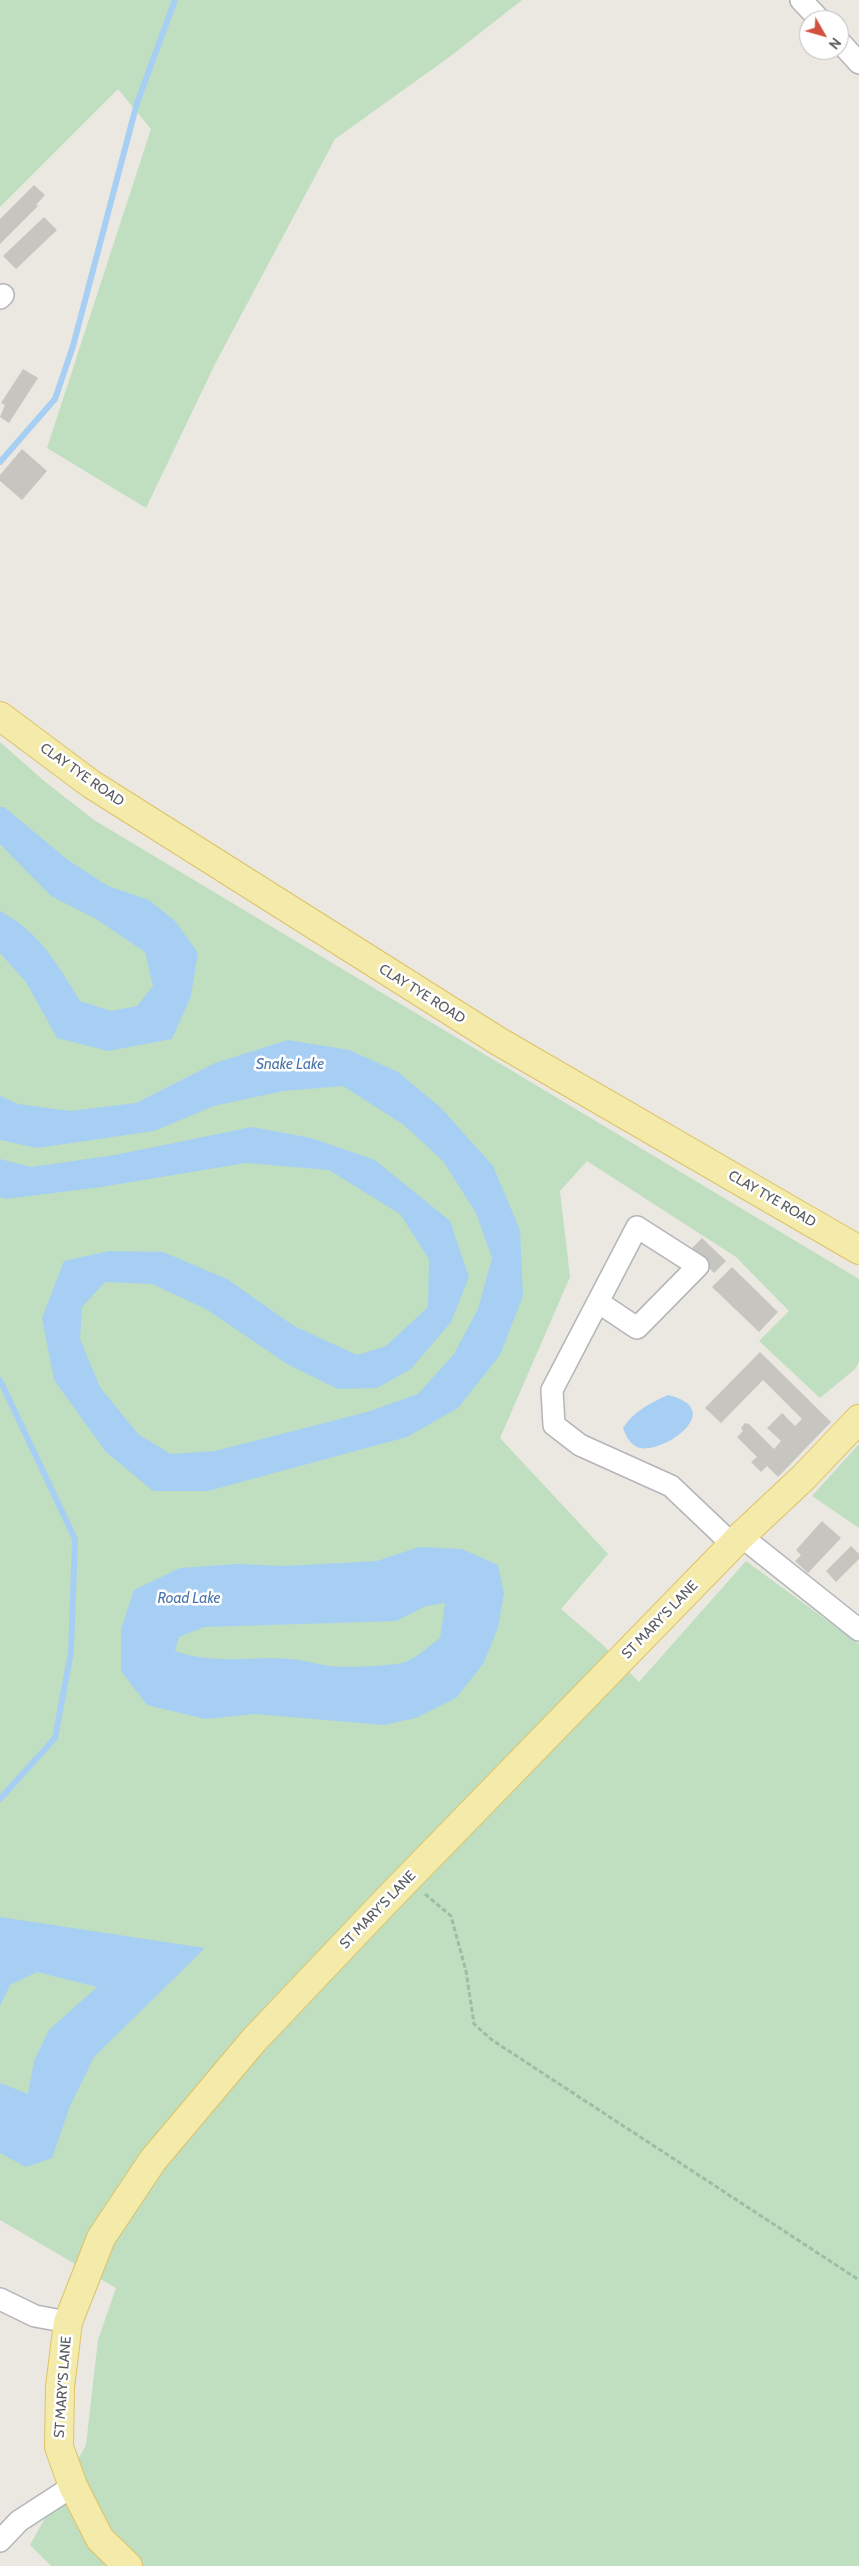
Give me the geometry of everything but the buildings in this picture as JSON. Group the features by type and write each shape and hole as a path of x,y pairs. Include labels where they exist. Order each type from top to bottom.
{"main road":[{"name":"CLAY TYE ROAD","path":"0,716 91,784 456,1015 859,1250"},
{"name":"ST MARY'S LANE","path":"128,2566 100,2539 73,2486 59,2447 60,2387 68,2322 101,2238 153,2160 254,2040 408,1878 737,1541 804,1477 859,1419"}],"street":[{"path":"801,0 810,10"},
{"path":"849,52 859,63"},
{"path":"598,1302 637,1328 698,1266 638,1227 598,1302 552,1390 554,1425 580,1445 671,1486 737,1541 859,1630"},
{"path":"0,2299 35,2316 68,2322"},
{"path":"0,2540 19,2521 73,2486"}],"path":[{"path":"408,1878 451,1916 466,1971 474,2024 492,2040 859,2280"}],"green space":[{"path":"0,0 522,0 448,58 335,139 216,362 146,508 47,448 151,129 118,89 0,207"},
{"path":"0,742 43,780 94,820 859,1279 859,1362 855,1369 820,1398 759,1341 789,1311 736,1257 587,1161 560,1191 570,1277 500,1438 608,1554 561,1609 602,1644 639,1682 746,1561 859,1644 859,2566 51,2566 30,2545 86,2445 98,2340 116,2288 0,2220"},
{"path":"859,1444 859,1528 812,1496"}],"water":[{"path":"0,807 4,807 68,860 108,886 149,900 175,921 198,953 191,996 172,1039 108,1051 57,1038 26,982 0,953 0,911 26,928 37,939 55,962 80,1001 111,1011 137,1006 153,986 145,952 96,919 51,896 0,844"},
{"name":"Snake Lake","path":"288,1040 349,1050 398,1072 441,1108 493,1166 520,1230 523,1296 500,1355 458,1408 407,1437 208,1491 153,1491 106,1452 54,1380 42,1318 64,1261 109,1251 163,1252 227,1279 294,1326 357,1355 386,1346 428,1307 429,1259 400,1214 329,1170 246,1163 101,1187 6,1199 0,1197 0,1159 31,1167 115,1155 252,1127 311,1138 375,1160 450,1221 469,1277 451,1322 411,1369 377,1388 338,1389 287,1364 206,1309 152,1284 105,1282 82,1307 80,1339 100,1387 138,1434 171,1454 215,1451 367,1412 418,1394 454,1354 478,1309 492,1258 476,1213 443,1161 404,1125 343,1086 283,1091 214,1106 154,1131 37,1148 0,1140 0,1096 18,1104 70,1111 136,1103 215,1063"},
{"path":"668,1395 685,1402 692,1411 691,1421 673,1439 647,1448 637,1447 628,1439 623,1428 643,1408"},
{"name":"Road Lake","path":"419,1547 462,1549 498,1565 504,1593 498,1628 483,1664 456,1698 416,1718 384,1725 255,1714 205,1719 147,1705 121,1671 121,1629 134,1590 180,1568 237,1564 285,1566 377,1561","holes":["445,1603 440,1638 417,1655 402,1663 366,1666 329,1666 301,1660 277,1658 204,1658 175,1651 179,1637 204,1627 396,1621 426,1606"]},
{"path":"0,1917 205,1948 94,2057 70,2106 52,2158 26,2167 0,2153 0,2083 28,2094 34,2061 49,2030 97,1987 37,1972 10,1985 0,2006"}],"waterway":[{"path":"0,462 55,399 73,346 137,103 175,0"},
{"path":"0,1380 75,1539 71,1652 55,1738 0,1799"}]}
